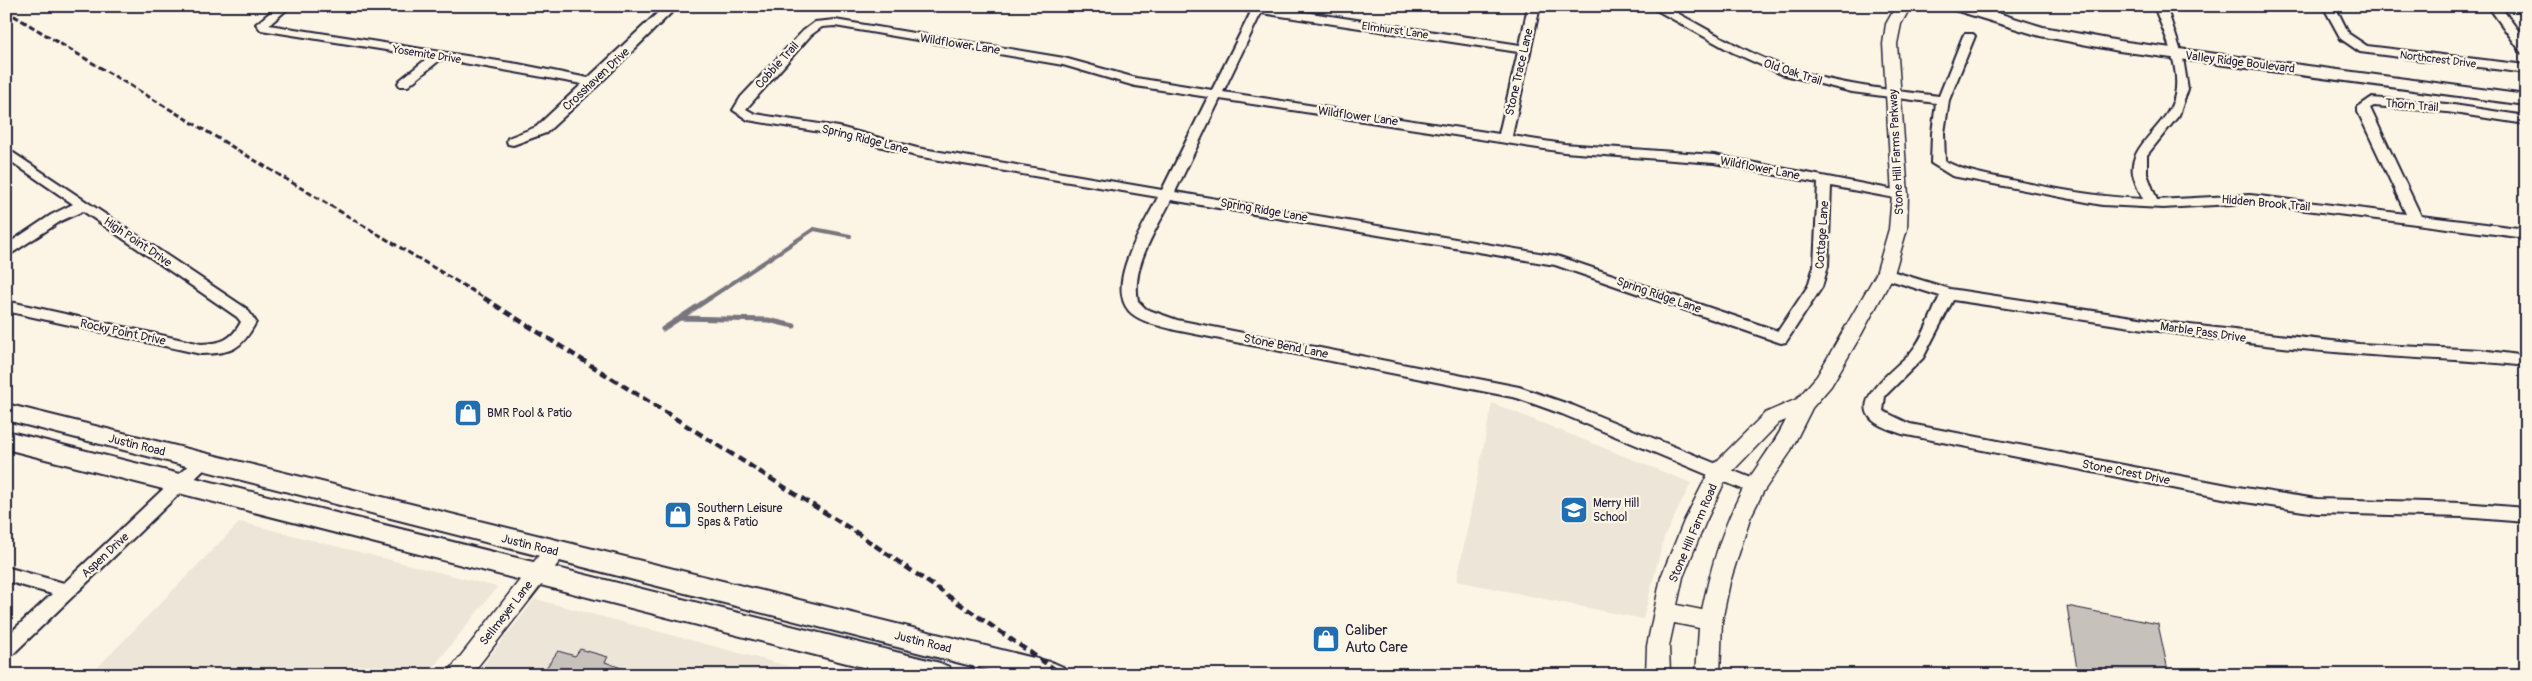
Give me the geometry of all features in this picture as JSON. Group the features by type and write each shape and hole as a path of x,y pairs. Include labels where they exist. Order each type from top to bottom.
{"main road":[{"name":"Valley Ridge Boulevard","path":"1957,6 2058,35 2526,88"},
{"name":"Valley Ridge Boulevard","path":"1992,6 2174,48 2526,100"},
{"name":"Justin Road","path":"6,412 1054,675"},
{"path":"6,440 940,675"},
{"path":"285,509 360,514 381,520 400,512"}],"street":[{"name":"Yosemite Drive","path":"285,6 262,24 265,28 437,57 518,68 593,83"},
{"name":"Elmhurst Lane","path":"1236,6 1525,49"},
{"name":"Stone Trace Lane","path":"1504,137 1534,6"},
{"name":"Old Oak Trail","path":"1656,6 1765,63 1833,84 1943,100"},
{"name":"Stone Hill Farms Parkway","path":"1708,675 1711,621 1719,582 1739,518 1755,487 1782,449 1804,404 1824,380 1843,350 1885,274 1898,229 1900,195 1893,94 1891,28 1898,13 1904,6"},
{"path":"2152,204 2140,174 2141,154 2156,139 2175,109 2182,90 2174,48 2160,6"},
{"path":"2494,6 2526,50"},
{"name":"Crosshaven Drive","path":"513,141 541,130 593,83 669,7"},
{"name":"Stone Bend Lane","path":"1258,8 1132,265 1127,295 1132,307 1142,314 1175,325 1519,393 1755,487"},
{"name":"Northcrest Drive","path":"2330,8 2343,37 2351,44 2364,49 2526,69"},
{"name":"Wildflower Lane","path":"819,24 835,23 1040,57 1089,68 1135,82 1504,137 1564,148 1704,158 1900,195"},
{"name":"Cobble Trail","path":"739,110 745,100 807,33 819,24"},
{"path":"1943,100 1970,36"},
{"path":"404,83 437,57"},
{"name":"Hidden Brook Trail","path":"1943,100 1938,133 1938,163 1949,170 2116,202 2152,204 2226,198 2526,234"},
{"name":"Thorn Trail","path":"2416,220 2364,112 2364,107 2371,102 2447,108 2526,120"},
{"name":"Spring Ridge Lane","path":"739,110 752,117 839,131 916,152 1557,261 1781,338"},
{"name":"High Point Drive","path":"6,152 242,313 249,322 239,341"},
{"name":"Cottage Lane","path":"1781,338 1815,288 1822,266 1825,181"},
{"path":"6,252 56,218 83,205"},
{"name":"Marble Pass Drive","path":"1885,274 1949,294 2267,340 2359,349 2481,355 2526,361"},
{"name":"Stone Crest Drive","path":"1949,294 1918,354 1877,394 1875,413 1886,421 1908,430 2238,494 2317,506 2462,510 2526,515"},
{"name":"Rocky Point Drive","path":"6,306 201,349 227,349 239,341"},
{"name":"Stone Hill Farm Road","path":"1658,675 1658,646 1672,577 1695,521 1719,472 1772,418 1804,404"},
{"name":"Aspen Drive","path":"6,648 203,461"},
{"name":"Sellmeyer Lane","path":"458,675 555,551"},
{"path":"6,574 67,591"},
{"path":"1665,612 1711,621"}],"shaded area":[{"name":"Merry Hill School","path":"1492,403 1691,483 1664,537 1643,619 1457,581"},
{"path":"240,522 497,587 427,675 90,675"},
{"path":"535,599 671,635 822,675 475,675"}],"building":[{"path":"2067,606 2158,624 2169,675 2078,675"},
{"path":"580,649 608,657 605,662 632,672 632,675 541,675 558,651 575,656"}],"waterway":[{"path":"708,299 814,229 850,236"},
{"path":"663,329 710,298"},
{"path":"680,318 768,320 794,326"}],"railway":[{"path":"6,11 486,299"},
{"path":"484,298 854,531 1063,675"}],"place":[{"name":"BMR Pool & Patio","path":"468,413"},
{"name":"Merry Hill School","path":"1574,510"},
{"name":"Southern Leisure Spas & Patio","path":"678,515"},
{"name":"Caliber Auto Care","path":"1326,639"}]}
